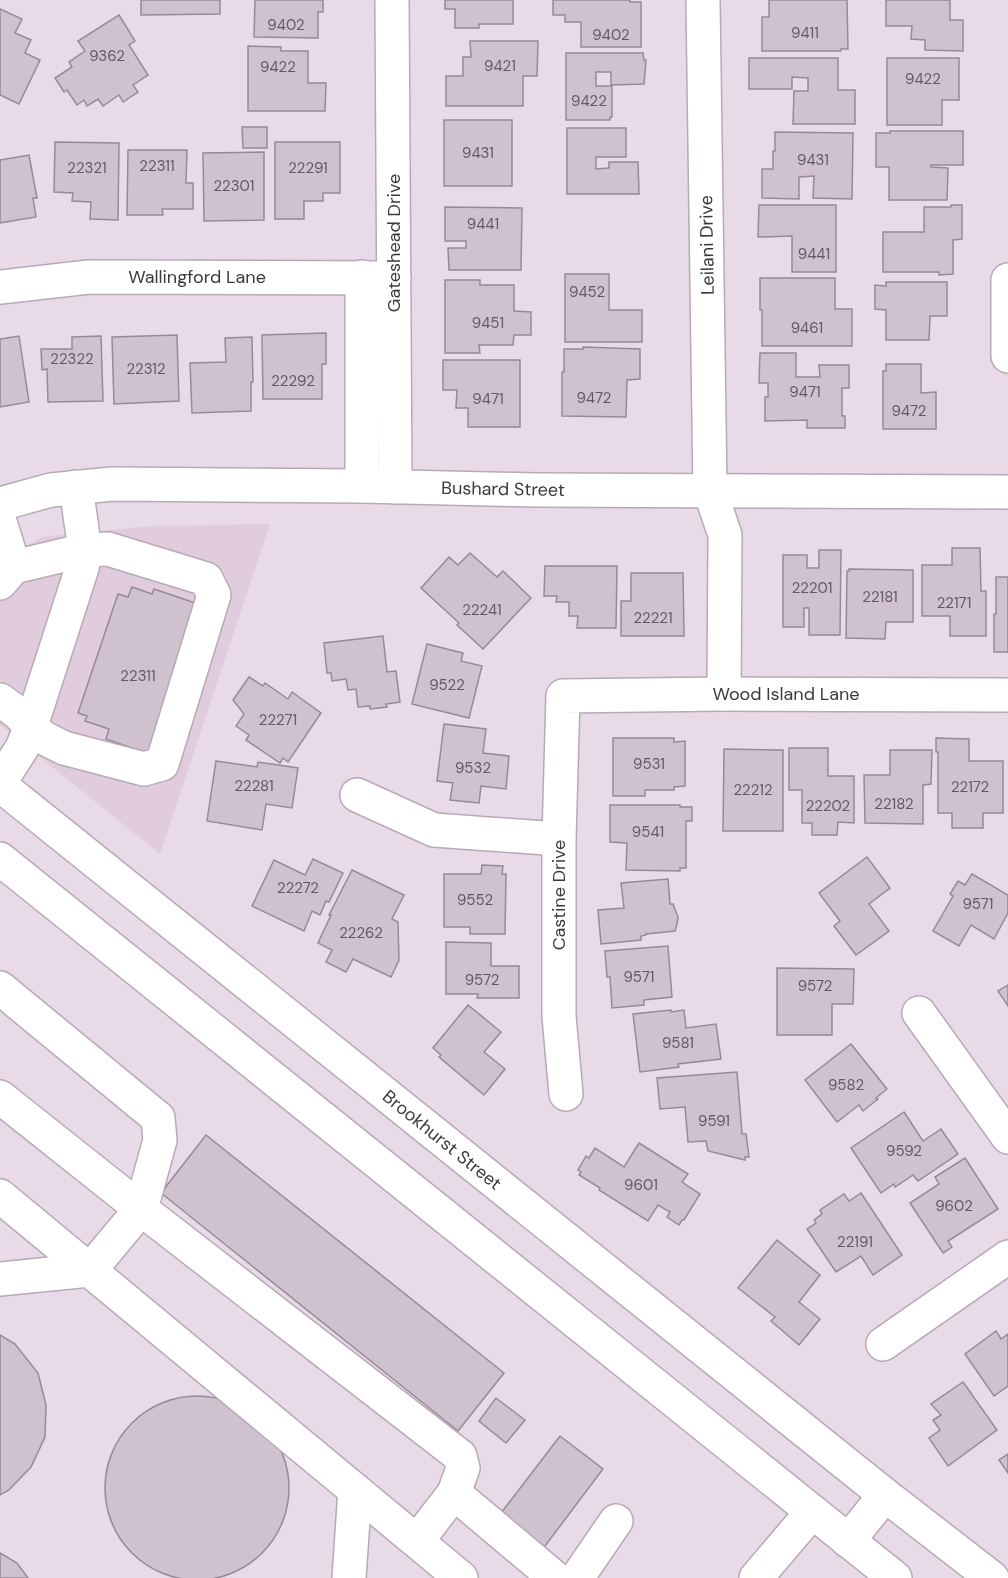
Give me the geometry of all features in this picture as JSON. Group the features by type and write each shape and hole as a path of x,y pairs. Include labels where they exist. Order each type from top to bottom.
{"street":[{"name":"Gateshead Drive","path":"392,0 395,487"},
{"name":"Leilani Drive","path":"703,0 710,491 724,535 724,694"},
{"name":"Wallingford Lane","path":"0,286 88,277 394,278"},
{"name":"Gateshead Drive","path":"362,277 362,486"},
{"path":"1008,280 1008,356"},
{"name":"Bushard Street","path":"0,504 51,490 112,484 536,490 1008,492"},
{"path":"0,783 22,748 31,726 82,568 85,550 76,488"},
{"path":"0,522 7,575 85,550 108,549 206,579 214,596 162,764 144,769 64,748 42,737 18,713 0,700"},
{"name":"Wood Island Lane","path":"563,696 1008,695"},
{"name":"Castine Drive","path":"563,696 559,1016 566,1094"},
{"name":"Brookhurst Street","path":"0,783 885,1495 992,1578"},
{"path":"357,795 434,830 560,839"},
{"path":"0,859 848,1541 878,1573"},
{"path":"0,988 158,1118 160,1140 141,1209 90,1270 0,1279"},
{"path":"919,1013 1008,1137"},
{"path":"0,1097 460,1456 463,1468 454,1493 417,1541"},
{"path":"0,1196 461,1578"},
{"path":"883,1344 1008,1257"},
{"path":"349,1578 355,1490"},
{"path":"454,1493 555,1578"},
{"path":"848,1541 885,1495"},
{"path":"756,1578 812,1512"},
{"path":"577,1578 616,1521"}],"shaded area":[{"path":"270,524 160,854 0,725 0,561 42,537 149,526"}],"building":[{"path":"141,0 220,0 220,14 141,15"},
{"path":"255,0 323,0 323,12 318,12 318,38 254,37"},
{"path":"445,0 513,0 513,24 479,24 479,28 455,28 455,9 445,9"},
{"path":"553,0 641,2 641,47 581,47 581,22 565,22 565,15 553,15"},
{"path":"769,0 847,0 848,49 841,49 841,51 762,51 762,17 769,17"},
{"path":"886,0 950,0 950,20 963,20 963,51 925,50 925,40 911,39 912,26 886,26"},
{"path":"0,9 22,19 15,33 31,40 25,53 40,60 19,104 0,95"},
{"path":"119,15 135,41 129,45 148,75 133,85 138,92 123,102 119,95 103,106 98,99 87,106 84,100 77,105 67,90 64,92 55,78 72,67 69,62 85,51 78,41"},
{"path":"470,41 538,41 537,76 523,76 523,106 446,106 446,76 463,76 463,57 471,57"},
{"path":"248,46 281,47 281,51 308,51 308,83 326,83 325,111 248,111"},
{"path":"566,53 643,53 644,60 646,60 644,84 611,85 611,72 596,72 596,86 612,86 612,117 610,120 566,120"},
{"path":"749,58 838,58 838,90 855,90 855,124 793,124 794,91 808,91 808,78 792,77 792,89 749,89"},
{"path":"887,58 959,58 959,100 942,100 942,125 887,125"},
{"path":"444,120 512,120 512,186 444,186"},
{"path":"242,127 267,127 267,148 243,148"},
{"path":"567,128 626,128 626,157 596,157 596,169 609,168 609,162 638,162 639,194 567,194"},
{"path":"890,131 963,131 963,165 931,165 931,167 948,168 947,200 889,200 889,167 876,167 876,133 890,133"},
{"path":"775,132 853,133 852,199 813,198 814,176 799,177 799,199 762,198 762,169 773,169"},
{"path":"55,142 119,143 118,220 90,219 91,202 72,201 73,193 54,192"},
{"path":"275,142 340,142 340,193 323,193 323,201 304,201 304,219 275,219"},
{"path":"128,150 187,150 186,183 193,183 193,209 162,209 163,215 127,215"},
{"path":"264,152 264,220 204,221 203,153"},
{"path":"29,155 37,198 33,198 36,217 0,223 0,160"},
{"path":"759,205 836,205 836,272 792,272 792,236 758,237"},
{"path":"951,205 962,205 962,239 953,240 953,274 883,272 883,232 924,232 924,207 951,207"},
{"path":"445,207 522,208 521,270 449,270 448,248 466,248 466,241 445,241"},
{"path":"565,274 609,274 609,310 642,310 642,342 565,342"},
{"path":"760,278 835,278 835,309 852,309 852,346 762,346"},
{"path":"445,280 480,280 480,285 514,285 514,311 531,312 531,335 514,335 513,345 479,345 480,353 445,353"},
{"path":"886,282 947,282 947,316 930,316 929,340 886,340 886,310 875,309 875,285 886,286"},
{"path":"326,333 326,364 322,364 322,399 263,399 262,335"},
{"path":"177,335 179,401 114,404 112,337"},
{"path":"19,336 29,402 0,407 0,339"},
{"path":"101,336 103,401 48,402 47,369 42,370 41,349 72,349 72,337"},
{"path":"252,337 251,411 192,413 190,363 226,362 225,338"},
{"path":"583,347 640,349 640,379 627,380 626,417 562,416 564,349 583,349"},
{"path":"760,353 796,353 796,377 820,377 819,365 849,365 849,388 842,388 842,416 845,416 845,428 807,428 807,420 765,421 765,397 768,397 768,383 759,383"},
{"path":"443,360 520,360 520,427 468,427 468,408 456,408 457,390 443,390"},
{"path":"886,364 921,364 921,393 936,392 936,429 883,429 883,371 886,371"},
{"path":"952,548 980,548 981,591 986,591 986,636 950,636 950,616 922,616 922,565 952,565"},
{"path":"819,550 841,550 840,635 809,635 809,608 804,608 804,627 783,627 783,555 807,555 807,568 819,568"},
{"path":"470,553 497,577 503,571 531,598 483,649 421,588 449,557 458,565"},
{"path":"545,566 617,566 616,628 577,628 578,616 569,616 569,602 556,602 557,596 544,596"},
{"path":"849,569 913,570 913,622 886,622 885,639 846,638 847,571"},
{"path":"631,573 683,573 684,636 621,636 621,601 631,601"},
{"path":"996,577 1008,577 1008,652 994,652"},
{"path":"132,587 152,594 154,589 204,606 152,755 106,739 109,729 85,721 87,716 78,713 118,594 128,597"},
{"path":"383,636 387,672 396,671 400,702 386,704 387,707 370,709 370,706 358,707 356,689 348,690 346,679 332,681 331,673 327,673 324,643"},
{"path":"427,644 463,653 461,661 482,666 469,718 412,704"},
{"path":"249,677 263,686 265,683 288,699 292,692 321,713 288,762 283,758 280,763 246,740 249,735 236,726 244,714 233,700"},
{"path":"444,724 486,729 483,753 509,756 506,789 481,786 479,803 450,800 453,783 437,781"},
{"path":"613,738 674,738 674,742 685,741 685,786 674,787 674,790 645,790 645,796 613,796"},
{"path":"936,738 969,739 969,761 1003,761 1003,813 983,813 983,828 952,828 952,813 938,813"},
{"path":"789,748 828,748 828,776 854,776 854,823 838,822 837,835 812,835 812,823 802,823 802,790 789,790"},
{"path":"724,749 783,750 783,831 723,831"},
{"path":"890,750 932,750 931,784 923,785 923,824 865,823 864,775 890,775"},
{"path":"216,761 257,767 258,762 298,768 292,808 266,804 262,830 207,821"},
{"path":"610,805 692,807 692,821 686,821 686,868 680,868 680,871 626,870 627,843 610,842"},
{"path":"867,857 890,888 869,904 889,931 856,955 834,926 840,921 819,893"},
{"path":"313,859 343,873 329,902 326,901 320,915 312,911 304,931 252,906 274,860 305,875"},
{"path":"482,865 503,866 502,874 506,874 505,934 470,934 470,927 444,927 444,874 481,874"},
{"path":"352,870 404,895 392,919 398,922 399,960 391,977 353,959 346,972 326,962 332,950 318,943 331,915 329,915"},
{"path":"972,874 1008,895 1008,913 994,939 971,925 959,946 933,931 953,896 950,894 958,881 965,885"},
{"path":"668,879 670,904 673,904 678,917 675,931 646,934 641,936 641,940 601,944 598,910 624,908 621,883"},
{"path":"446,942 491,943 491,966 519,966 519,998 477,998 478,994 446,994"},
{"path":"668,946 672,997 644,1000 644,1005 612,1008 605,951"},
{"path":"777,968 854,969 853,1004 832,1004 832,1035 777,1035"},
{"path":"1008,985 1008,1006 998,991"},
{"path":"468,1005 501,1032 484,1052 505,1069 484,1095 439,1057 441,1055 433,1048"},
{"path":"671,1010 671,1012 684,1010 686,1028 716,1024 721,1059 678,1064 679,1067 640,1072 633,1014"},
{"path":"851,1044 887,1089 863,1111 859,1105 837,1122 805,1080"},
{"path":"737,1072 742,1134 746,1134 749,1157 745,1157 745,1160 708,1151 706,1141 688,1142 685,1107 660,1109 657,1078"},
{"path":"904,1112 923,1141 941,1129 958,1154 918,1181 913,1175 881,1193 851,1148"},
{"path":"206,1135 504,1373 458,1431 161,1193"},
{"path":"639,1143 688,1174 682,1182 700,1194 679,1225 667,1217 670,1212 658,1205 648,1221 579,1175 581,1172 578,1170 586,1156 589,1158 595,1148 624,1167"},
{"path":"965,1158 998,1209 948,1241 952,1247 943,1253 910,1203 939,1184 935,1177"},
{"path":"861,1193 902,1255 873,1275 861,1256 836,1272 807,1229 816,1223 814,1220 822,1214 820,1210 844,1194 849,1201"},
{"path":"777,1240 820,1275 799,1302 820,1319 799,1345 771,1321 775,1317 738,1288"},
{"path":"996,1331 1001,1339 1008,1334 1008,1386 994,1396 965,1354"},
{"path":"0,1335 15,1344 38,1373 46,1405 45,1437 31,1467 9,1490 0,1495"},
{"path":"963,1382 997,1430 948,1466 929,1438 940,1430 933,1420 941,1415 931,1404"},
{"path":"197,1396 232,1403 262,1423 282,1453 289,1488 282,1523 262,1553 232,1573 197,1580 162,1573 132,1553 112,1523 105,1488 112,1453 132,1423 162,1403"},
{"path":"496,1398 525,1420 506,1443 479,1421"},
{"path":"560,1436 603,1469 542,1550 498,1517"},
{"path":"1008,1454 1008,1473 999,1460"},
{"path":"0,1553 17,1563 28,1578 0,1578"}]}
